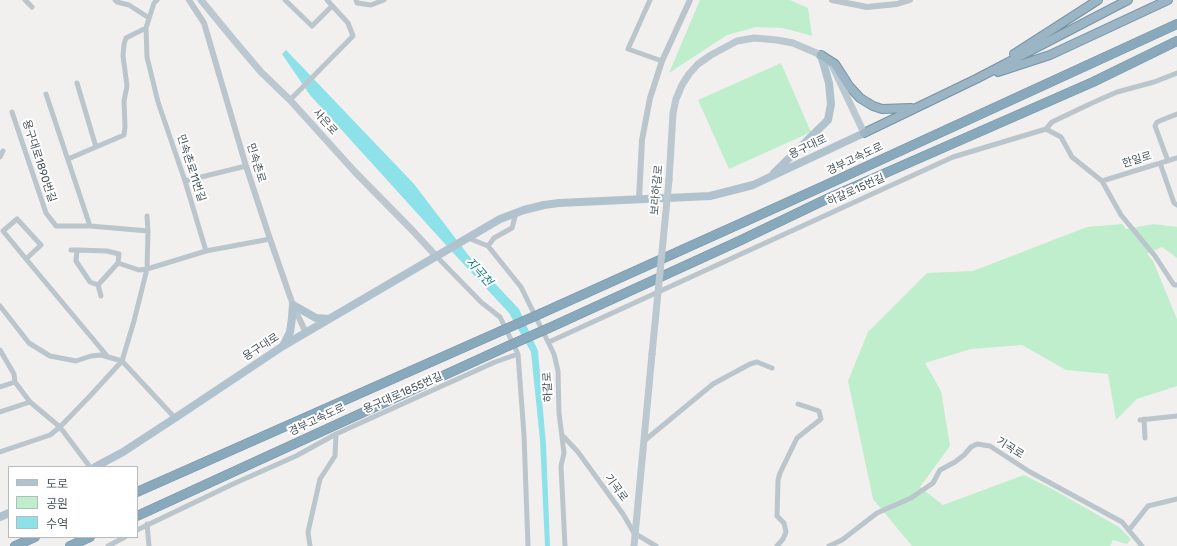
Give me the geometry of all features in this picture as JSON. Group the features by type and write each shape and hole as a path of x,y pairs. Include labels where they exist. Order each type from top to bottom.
{"highway":[{"path":"976,79 1098,0"},
{"name":"용구대로","path":"864,132 976,79 1128,0"},
{"path":"976,79 1050,55 1168,0"},
{"name":"경부고속도로","path":"138,492 542,313 1177,24"},
{"name":"경부고속도로","path":"138,516 737,242 833,196 1093,82 1177,42"},
{"path":"821,55 835,64 849,86 860,98 873,106 882,109 914,108"},
{"path":"15,546 33,538"},
{"path":"70,546 88,538"}],"main road":[{"name":"사은로","path":"201,0 261,72 293,97 355,172 413,230 440,254"},
{"name":"보라하갈로","path":"634,546 634,533 669,180 673,113 676,99 688,74 698,64 711,55 724,47 737,42 754,38 793,43 821,55 832,65 864,132"},
{"path":"769,178 828,120 831,104 829,83 821,55"},
{"name":"용구대로","path":"97,466 123,452 283,346 471,236 516,213 544,204 710,196 753,185 864,132"},
{"path":"283,346 290,332 293,305 316,318 329,319"}],"street":[{"path":"25,0 32,7"},
{"path":"115,0 129,6 149,18"},
{"name":"민속촌로11번길","path":"157,0 154,4 146,28 147,57 156,96 185,181 206,251"},
{"name":"민속촌로","path":"189,0 204,23 246,166 270,239 293,305 306,333"},
{"path":"285,0 312,26 332,6"},
{"path":"293,97 353,36 348,23 327,0"},
{"path":"356,0 357,3 371,5 384,0"},
{"path":"650,0 628,49 662,61"},
{"path":"639,199 644,129 650,98 662,61 690,0"},
{"path":"832,0 867,7 897,4 910,0"},
{"path":"68,158 124,135 124,101 127,86 123,56 124,44 126,38 146,28"},
{"name":"하갈로15번길","path":"549,342 953,157 1046,129 1052,122 1117,92 1154,82 1177,73"},
{"path":"77,83 96,147"},
{"path":"46,94 90,226"},
{"name":"용구대로1890번길","path":"12,112 46,213 56,226 90,226 148,231"},
{"path":"1168,161 1155,126 1157,122 1177,114"},
{"path":"1046,129 1061,137 1072,157 1102,181 1121,215 1155,256 1174,285 1177,285"},
{"path":"0,157 3,151"},
{"name":"한일로","path":"1102,181 1177,158"},
{"path":"1160,163 1174,203 1177,205"},
{"path":"185,181 246,166"},
{"path":"471,236 488,246 494,238 512,228 516,213"},
{"path":"0,452 50,435 60,427 122,361 134,321 146,270 148,231 146,216"},
{"path":"26,259 41,245 17,219 2,230 26,259 108,357"},
{"path":"118,263 139,270 146,270 206,251 270,239"},
{"name":"하갈로","path":"488,246 521,287 554,354 558,371 560,430 563,436 564,453 561,466 564,546"},
{"path":"71,250 107,251 119,254 118,263 98,285"},
{"path":"77,250 76,261 90,282 98,285"},
{"path":"440,254 482,303 500,317 518,354 524,435 528,546"},
{"path":"98,285 101,296"},
{"path":"0,306 29,343 50,356 76,361 101,354 122,361 175,418"},
{"path":"0,350 2,356 14,374 15,382 30,402 60,427 89,466"},
{"name":"용구대로1855번길","path":"138,529 296,456 336,434 495,362 518,354"},
{"path":"643,442 713,384 750,364 757,362 772,368"},
{"path":"0,387 15,382"},
{"path":"0,412 30,402"},
{"path":"777,546 783,539 786,532 784,523 777,516 778,480 780,473 797,438 821,419 819,411 798,404"},
{"path":"1145,438 1142,420 1177,416"},
{"path":"310,546 308,532 320,479 335,456 336,434"},
{"name":"기곡로","path":"563,436 578,452 623,514 634,533 656,546"},
{"name":"기곡로","path":"829,546 842,540 877,513 911,498 933,483 940,470 955,462 971,447 977,444 990,446 1030,472 1122,522 1142,546"},
{"path":"1129,530 1148,506 1177,499"},
{"path":"147,524 149,546"},
{"path":"108,546 123,538"}],"green space":[{"path":"700,0 790,0 808,8 812,36 783,28 756,27 727,35 669,73"},
{"path":"781,63 811,132 729,169 698,100"},
{"path":"1122,224 1126,229 1154,224 1177,227 1177,258 1162,247 1147,254 1153,261 1177,319 1177,386 1137,399 1116,420 1108,374 1066,370 1022,345 971,349 925,363 941,391 950,446 920,487 943,505 1024,475 1054,490 1119,527 1131,539 1127,544 1113,540 1110,546 912,546 873,499 848,381 868,332 927,273 973,271 1087,227"}],"water":[{"name":"지곡천","path":"286,50 414,184 469,256 519,309 538,351 546,445 550,546 545,546 540,440 531,352 509,313 310,95 282,54"}]}
